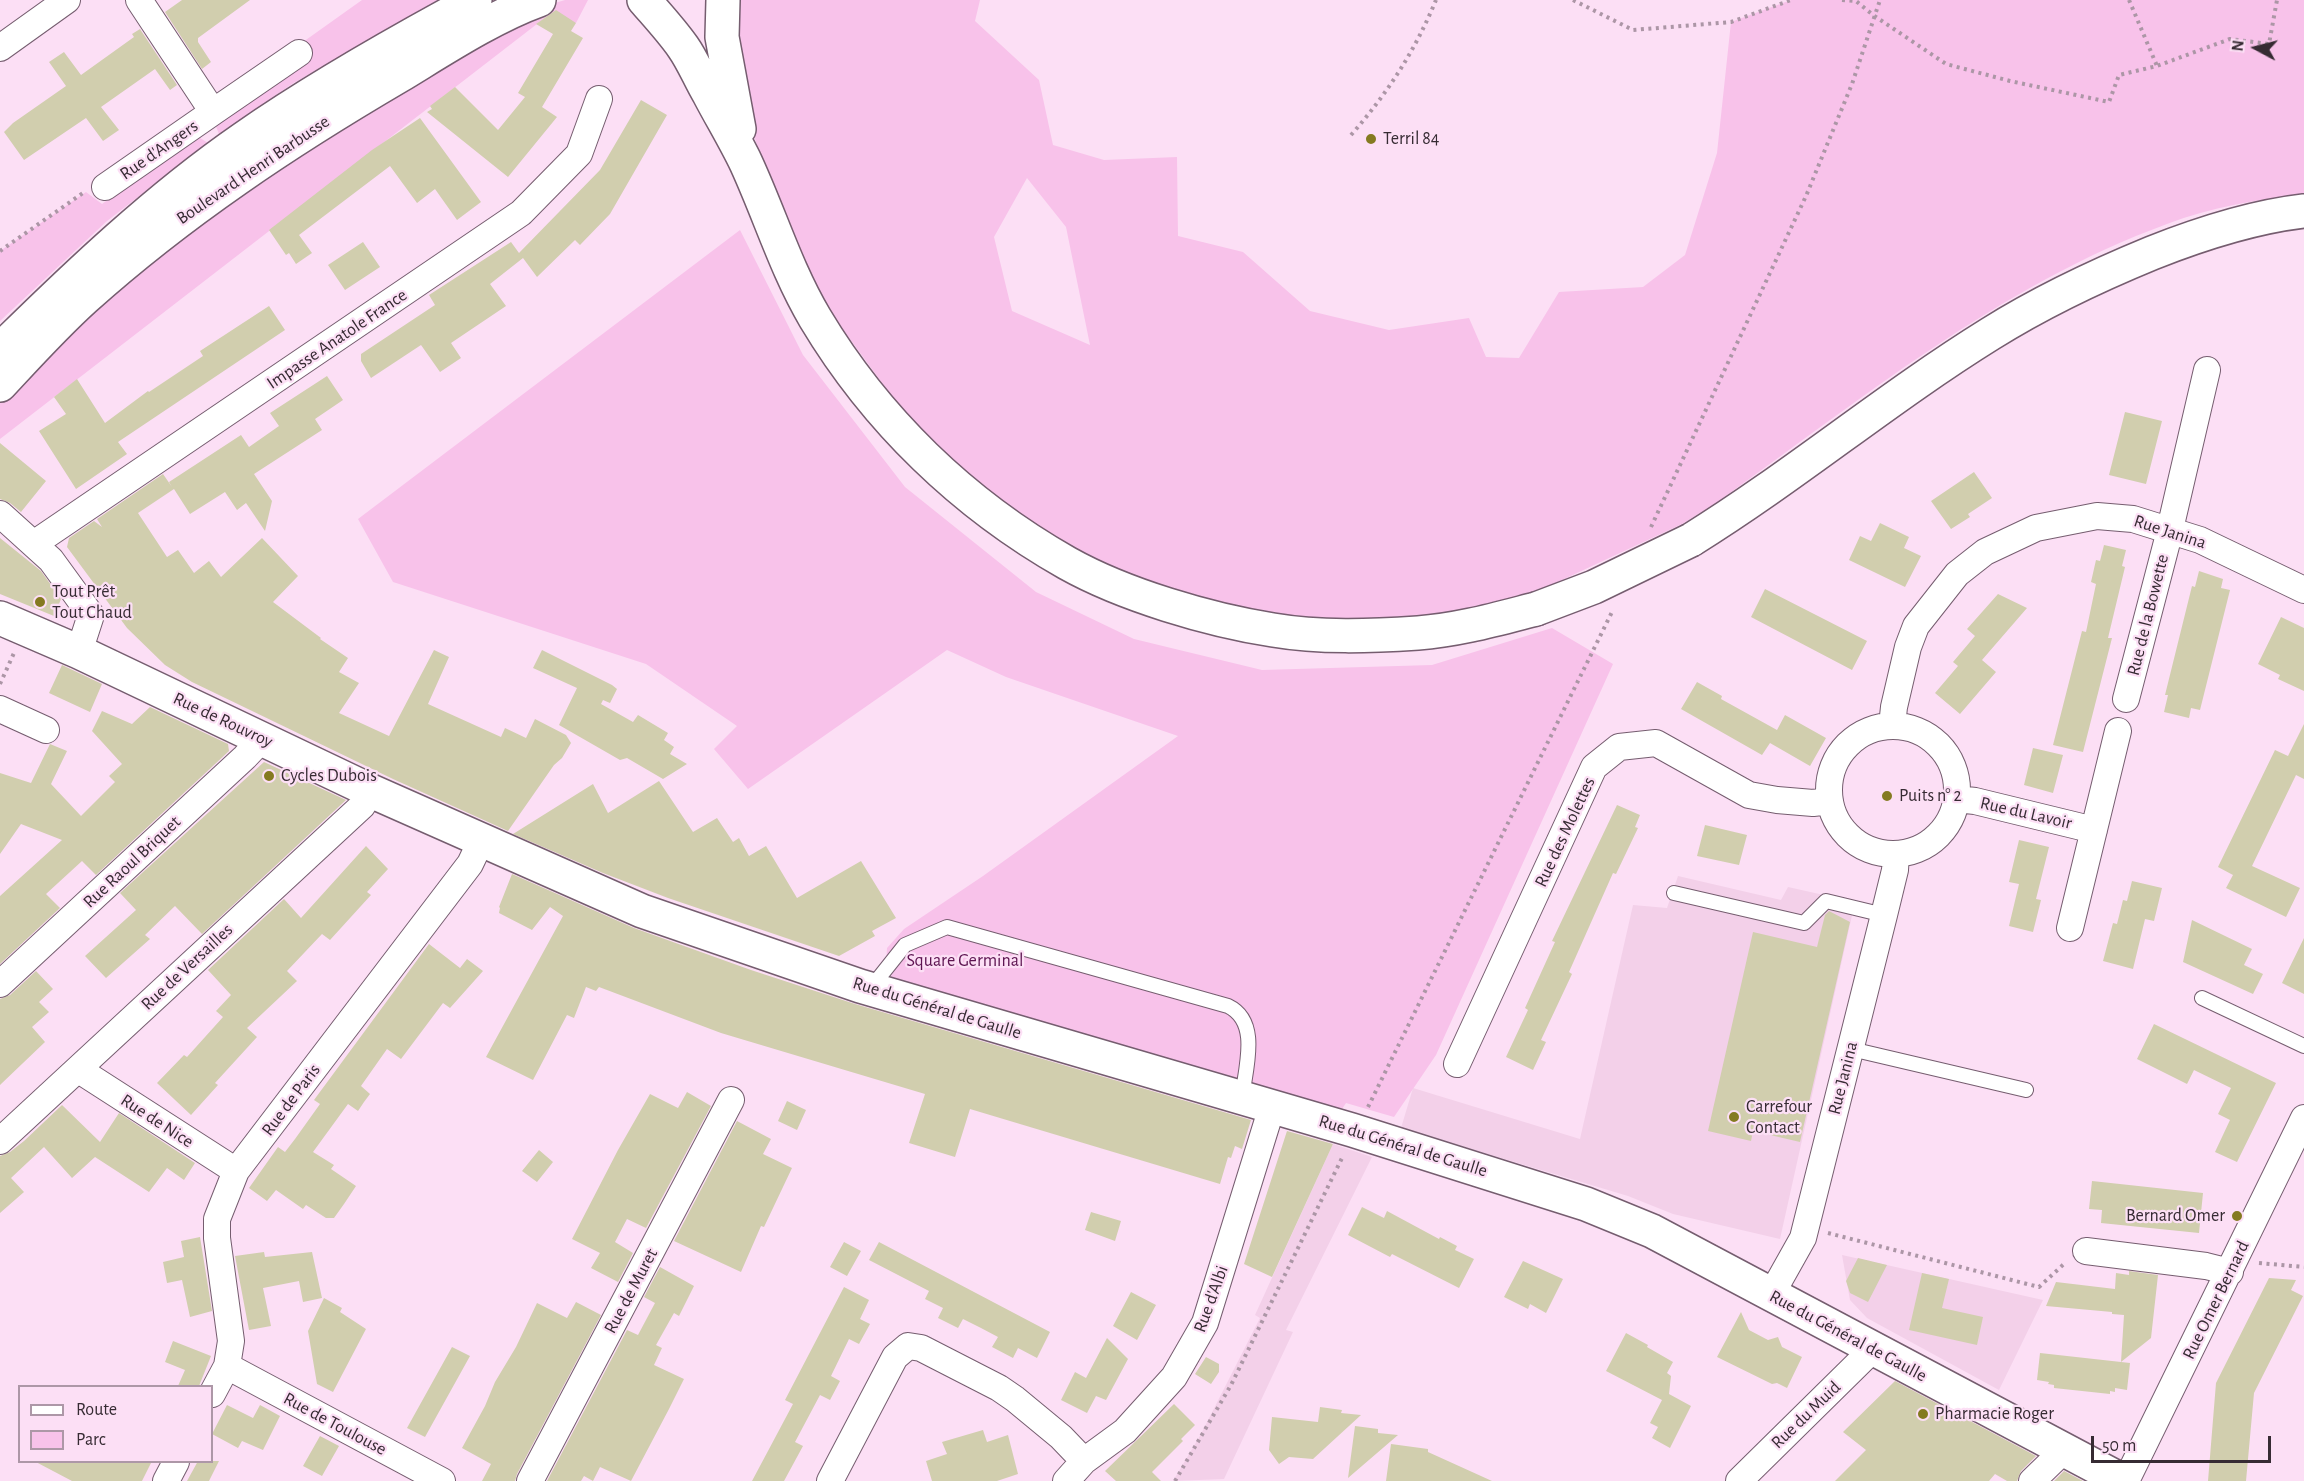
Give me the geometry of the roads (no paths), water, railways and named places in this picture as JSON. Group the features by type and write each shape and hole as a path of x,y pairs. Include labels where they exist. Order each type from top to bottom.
{"main road":[{"name":"Boulevard Henri Barbusse","path":"0,350 90,263 145,215 243,138 422,29 475,0"},
{"name":"Boulevard Henri Barbusse","path":"0,385 85,298 226,185 353,103 500,18 539,0"},
{"path":"644,0 685,49 746,163 786,263 813,315 842,361 881,412 924,457 970,497 1014,530 1070,564 1126,589 1177,607 1276,631 1372,635 1421,633 1477,625 1536,609 1594,587 1692,540 1751,503 1989,334 2042,303 2114,268 2187,239 2236,224 2304,211"},
{"path":"653,0 674,0"},
{"path":"723,0 722,37 746,163"},
{"name":"Rue de Rouvroy","path":"0,618 79,652 371,791 642,911"},
{"name":"Rue du Général de Gaulle","path":"642,911 870,989 1356,1131 1586,1204 1652,1232 2124,1481"}],"street":[{"path":"0,48 67,0"},
{"path":"139,0 213,112"},
{"name":"Rue d'Angers","path":"105,188 299,53"},
{"name":"Impasse Anatole France","path":"35,543 521,213 579,154 599,99"},
{"name":"Rue de la Bowette","path":"2126,699 2207,370"},
{"path":"0,514 35,543 51,560 91,615 79,652"},
{"name":"Rue Janina","path":"1892,726 1894,706 1908,647 1916,627 1957,574 1985,552 2036,528 2097,516 2133,519 2200,540 2304,590"},
{"path":"0,709 46,730"},
{"path":"1892,726 1906,727 1934,740 1944,752 1952,765 1957,799 1947,824 1938,836 1926,846 1911,852 1896,854 1873,851 1853,840 1838,822 1830,801 1830,786 1839,756 1849,744 1875,729 1892,726"},
{"name":"Rue du Lavoir","path":"2070,928 2118,731"},
{"name":"Rue Raoul Briquet","path":"0,984 262,739"},
{"name":"Rue des Molettes","path":"1457,1064 1594,767 1619,747 1656,743 1749,795 1812,803 1830,801"},
{"name":"Rue de Versailles","path":"0,1141 79,1070 87,1058 362,806 371,791"},
{"name":"Rue du Lavoir","path":"1957,799 1975,801 2094,830"},
{"name":"Rue de Paris","path":"213,1392 227,1366 231,1341 217,1239 217,1219 236,1172 470,864 481,841"},
{"name":"Rue Janina","path":"1771,1295 1803,1238 1895,870 1896,854"},
{"name":"Rue de Nice","path":"79,1070 236,1172"},
{"name":"Rue de Muret","path":"530,1481 731,1100"},
{"name":"Rue d'Albi","path":"1066,1481 1084,1461 1125,1431 1174,1377 1205,1323 1272,1107"},
{"name":"Rue Omer Bernard","path":"2124,1481 2230,1272 2304,1118"},
{"path":"2086,1251 2206,1266 2230,1272"},
{"path":"830,1481 895,1357 908,1346 921,1348 999,1388 1061,1437 1084,1461"},
{"name":"Rue du Muid","path":"1739,1481 1873,1349"},
{"name":"Rue de Toulouse","path":"227,1366 442,1481"},
{"path":"2032,1481 2063,1450"},
{"path":"166,1481 175,1463"}],"lane":[{"path":"1674,893 1804,923 1826,901 1884,915"},
{"path":"870,989 905,945 947,927 1228,1006 1236,1010 1247,1026 1249,1046 1242,1098"},
{"path":"2202,998 2304,1046"},
{"path":"1851,1049 2026,1090"}],"place":[{"name":"Terril 84","path":"1371,139"},
{"name":"Tout Prêt Tout Chaud","path":"40,602"},
{"name":"Cycles Dubois","path":"269,776"},
{"name":"Puits n° 2","path":"1887,796"},
{"name":"Carrefour Contact","path":"1734,1117"},
{"name":"Bernard Omer","path":"2237,1216"},
{"name":"Pharmacie Roger","path":"1923,1414"}],"park label":[{"name":"Square Germinal","path":"965,961"}]}
